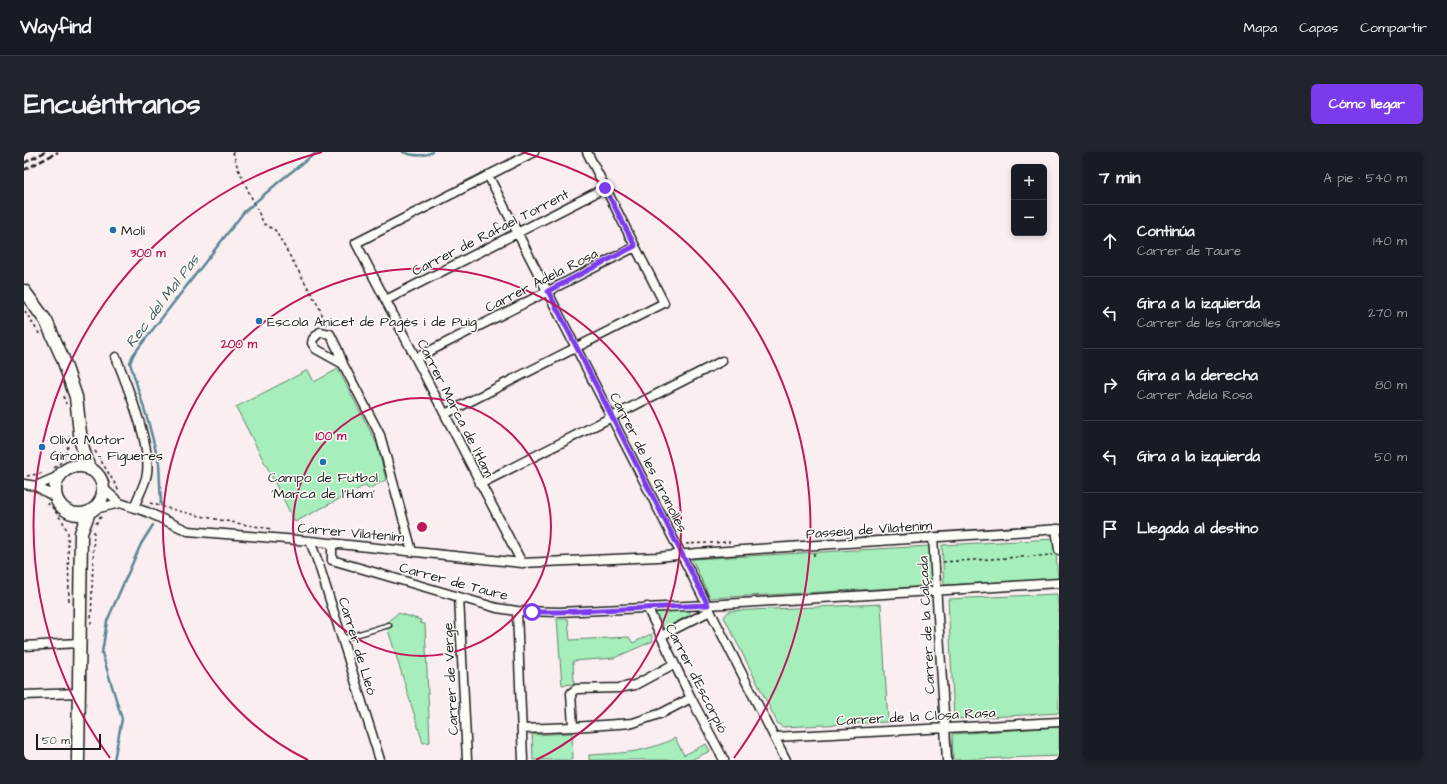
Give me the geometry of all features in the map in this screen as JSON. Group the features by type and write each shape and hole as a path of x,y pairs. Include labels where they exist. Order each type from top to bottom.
{"main road":[{"path":"24,291 46,321 64,359 76,396 82,444 89,469"},
{"path":"70,468 82,444"},
{"path":"80,533 96,511 102,497 103,488 100,478 89,469 78,466 54,473 55,489 51,501 70,512 81,514 96,511"},
{"path":"70,512 80,533 78,760"}],"street":[{"path":"488,175 534,152"},
{"path":"445,414 664,303 587,152"},
{"name":"Carrer de les Granolles","path":"488,175 786,760"},
{"name":"Carrer Marca de l'Ham","path":"488,175 356,243 522,563"},
{"name":"Carrer de Rafael Torrent","path":"386,300 605,188"},
{"name":"Carrer Adela Rosa","path":"416,358 635,246"},
{"path":"342,364 313,346 313,339 320,332 330,334 337,348 342,364 380,435 412,551"},
{"path":"116,357 128,388 146,450 147,474 135,504"},
{"path":"480,484 722,361"},
{"path":"36,486 54,473"},
{"path":"24,484 36,486 51,501"},
{"name":"Carrer Vilatenim","path":"103,488 120,503 135,504 188,531 332,543 522,563 658,558 681,555"},
{"path":"96,511 120,503"},
{"path":"1058,529 1059,550"},
{"name":"Passeig de Vilatenim","path":"681,555 1058,529"},
{"name":"Carrer de la Calçada","path":"934,537 947,760"},
{"name":"Carrer de Lleó","path":"310,541 319,565 380,760"},
{"path":"319,565 332,560 332,543"},
{"name":"Carrer de Taure","path":"332,560 497,608 517,611 558,612 647,607 709,608"},
{"path":"661,636 709,608 1059,583"},
{"name":"Carrer de Verge","path":"459,597 467,760"},
{"name":"Carrer d'Escorpió","path":"647,607 691,698 724,760"},
{"path":"517,611 524,760"},
{"path":"24,646 79,643"},
{"path":"573,728 571,693 576,689 619,688 635,685 674,664"},
{"path":"24,695 79,693"},
{"path":"522,730 573,728 633,723 662,713 691,698"},
{"name":"Carrer de la Closa Rasa","path":"774,737 1059,722"}],"lane":[{"path":"342,639 389,625"}],"path":[{"path":"233,152 238,169 264,224 275,230 319,307 330,334"},
{"path":"24,310 40,334"},
{"path":"64,396 66,404"},
{"path":"54,473 56,468 65,458 69,446 70,433"},
{"path":"82,444 92,445 122,495 120,503"},
{"path":"24,476 44,473"},
{"path":"51,501 52,507 63,522 68,534 69,604"},
{"path":"135,504 272,529"},
{"path":"91,631 94,529 99,519 96,511"},
{"path":"935,562 1059,554"}],"green space":[{"name":"Campo de Fútbol 'Marca de l'Ham'","path":"338,369 377,444 386,480 368,489 366,485 295,522 236,407 308,370 314,382"},
{"path":"1055,539 1058,579 944,585 942,545"},
{"path":"930,546 933,586 710,598 692,559"},
{"path":"1057,594 1059,622 1059,713 954,719 948,599"},
{"path":"881,604 888,722 783,727 778,724 724,617 729,611"},
{"path":"689,610 690,615 663,629 655,614 656,612"},
{"path":"398,613 421,620 420,623 425,624 430,742 423,743 386,623"},
{"path":"557,619 568,619 570,640 629,637 633,643 651,634 653,641 614,658 573,661 574,684 562,685"},
{"path":"1059,727 1059,756 953,760 952,734"},
{"path":"572,733 573,760 533,760 532,735"},
{"path":"675,738 684,755 706,744 710,751 691,760 589,760 589,755 623,753 653,747"}],"waterway":[{"name":"Rec del Mal Pas","path":"161,505 159,463 130,363 133,355 244,212 281,180 317,152"},
{"name":"Rec del Mal Pas","path":"403,152 418,155 425,155 432,152"},
{"name":"Rec del Mal Pas","path":"114,760 122,719 102,653 107,621 141,544 153,525"}],"railway":[{"path":"24,163 45,152"},
{"path":"24,170 58,152"}],"place":[{"name":"Molí","path":"113,230"},
{"name":"Escola Anicet de Pagès i de Puig","path":"259,321"},
{"name":"Oliva Motor Girona - Figueres","path":"42,447"},
{"name":"Campo de Fútbol 'Marca de l'Ham'","path":"323,462"}],"route":[{"path":"532,612 708,605 681,555 548,291 635,246 605,188"}]}
